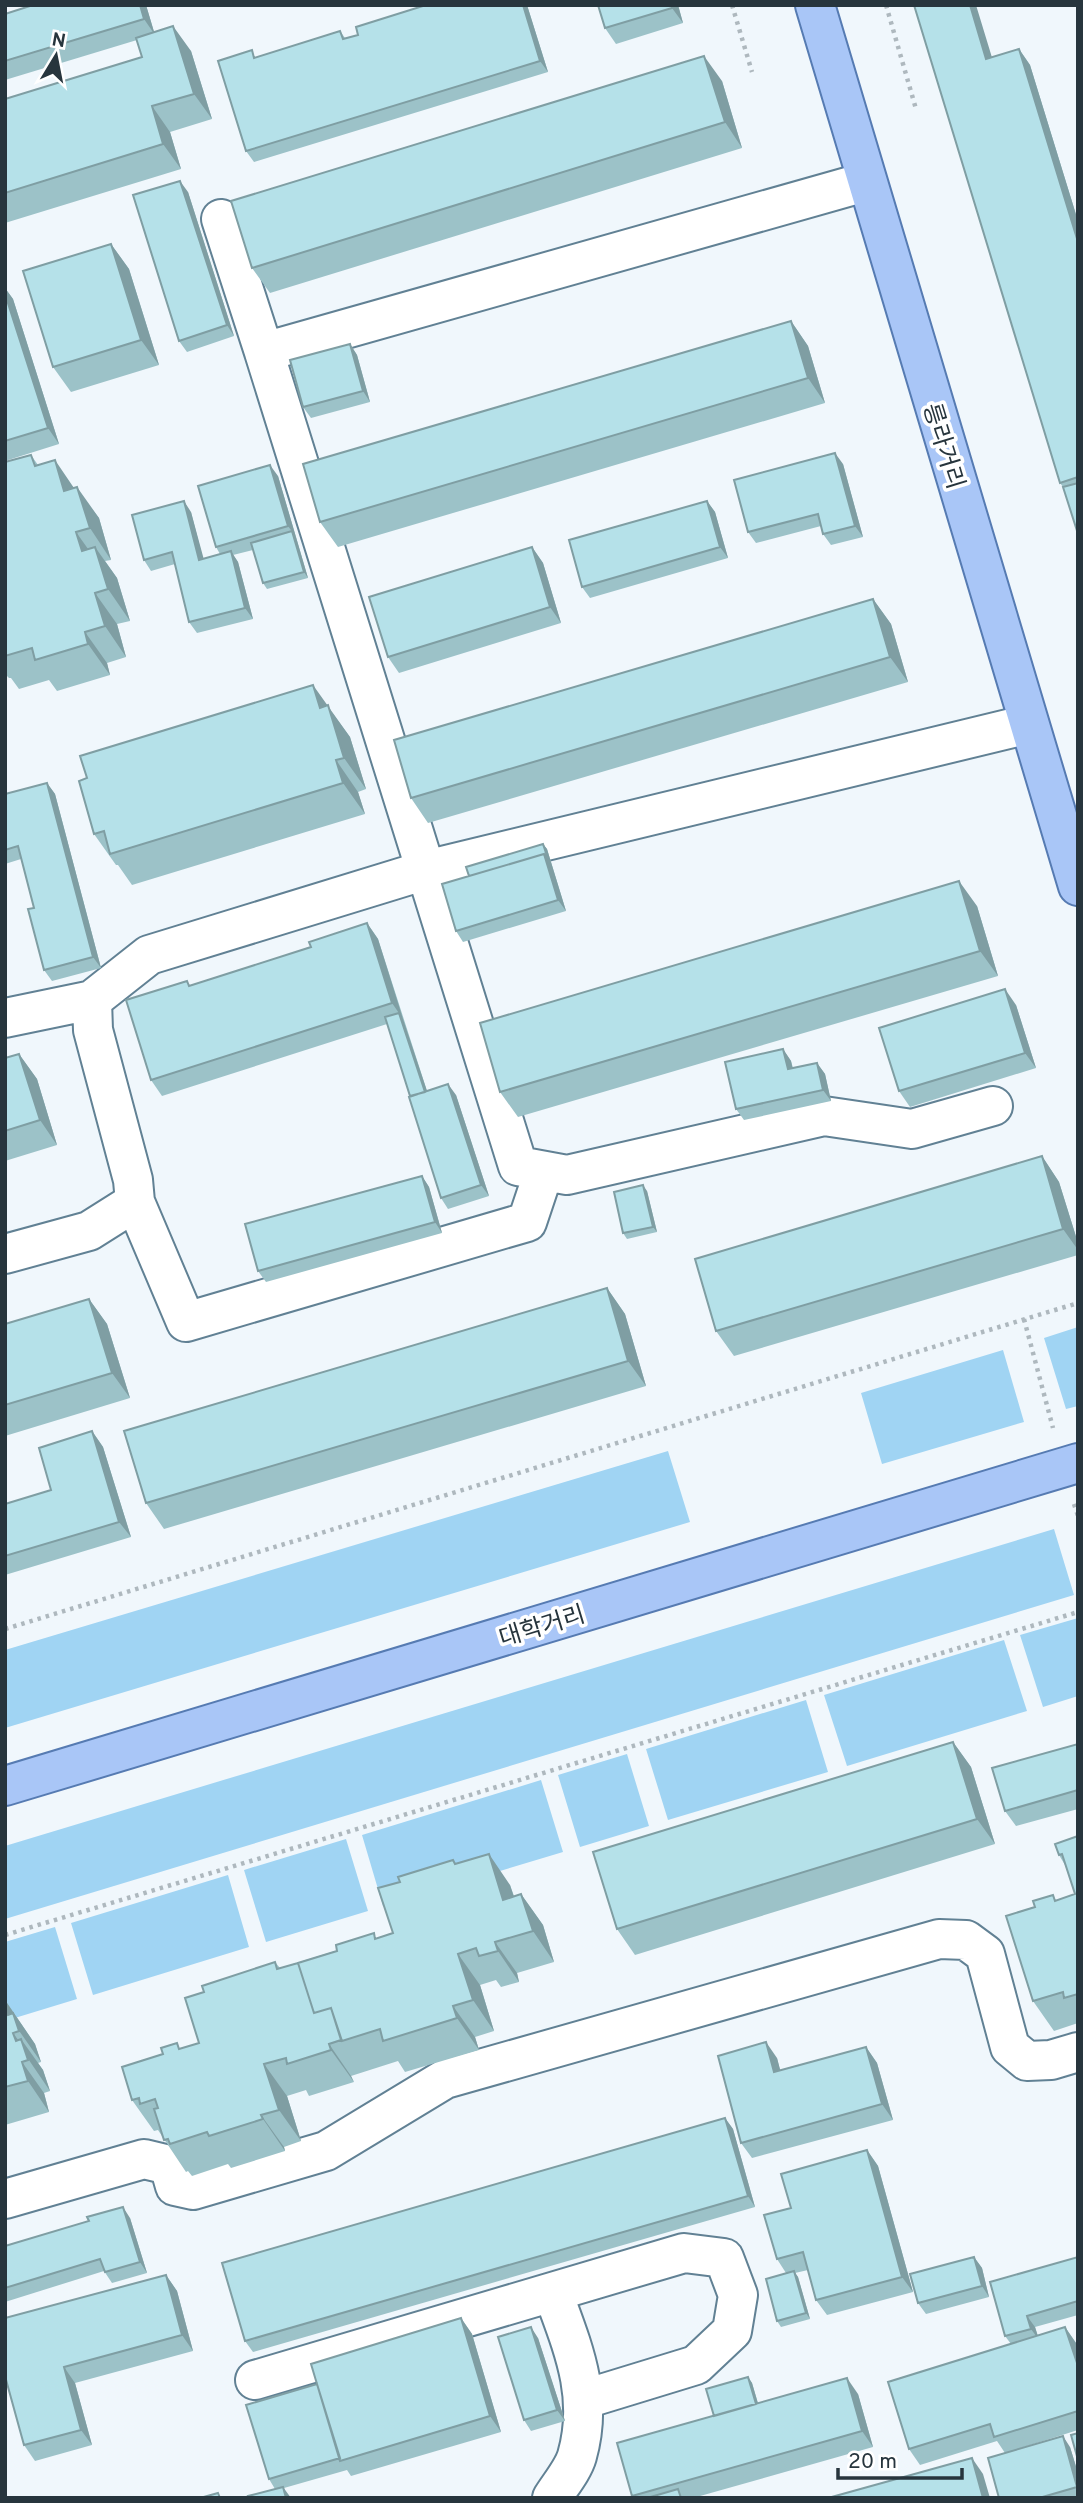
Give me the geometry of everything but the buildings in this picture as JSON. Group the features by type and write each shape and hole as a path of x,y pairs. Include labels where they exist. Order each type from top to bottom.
{"main road":[{"name":"릉라거리","path":"815,5 865,182 1078,886"},
{"name":"대학거리","path":"5,1786 1071,1465"}],"street":[{"path":"264,352 865,182"},
{"path":"221,219 518,1166 567,1175 620,1165 824,1116 912,1129 993,1106"},
{"path":"5,1018 92,1000 149,955 426,870 1029,724"},
{"path":"92,1000 93,1030 133,1180 135,1202 186,1322 527,1222 544,1171"},
{"path":"5,1254 89,1231 135,1202"},
{"path":"5,2199 144,2159 169,2165 175,2186 193,2190 326,2151 445,2079 939,1939 966,1940 985,1954 1010,2047 1027,2061 1051,2060 1078,2052"},
{"path":"256,2379 684,2253 724,2258 738,2295 732,2331 696,2365 585,2399"},
{"path":"552,2498 576,2458 585,2399 573,2346 553,2293"}],"path":[{"path":"732,5 752,72"},
{"path":"886,5 916,109"},
{"path":"5,1629 1078,1303"},
{"path":"1024,1319 1071,1465 1078,1517"},
{"path":"5,1935 1078,1612"}],"shaded area":[{"path":"1078,1327 1078,1406 1066,1409 1044,1338"},
{"path":"1003,1350 1024,1422 882,1464 861,1393"},
{"path":"668,1451 690,1522 5,1728 5,1650"},
{"path":"1054,1529 1074,1595 5,1919 5,1846"},
{"path":"1078,1618 1078,1696 1043,1707 1020,1635"},
{"path":"1004,1640 1027,1711 847,1766 824,1695"},
{"path":"806,1700 828,1772 668,1820 646,1749"},
{"path":"627,1754 649,1826 580,1847 558,1775"},
{"path":"541,1780 563,1852 383,1906 362,1835"},
{"path":"346,1839 368,1911 266,1942 244,1870"},
{"path":"228,1875 249,1947 93,1995 71,1923"},
{"path":"55,1927 77,1999 5,2021 5,1942"}]}
